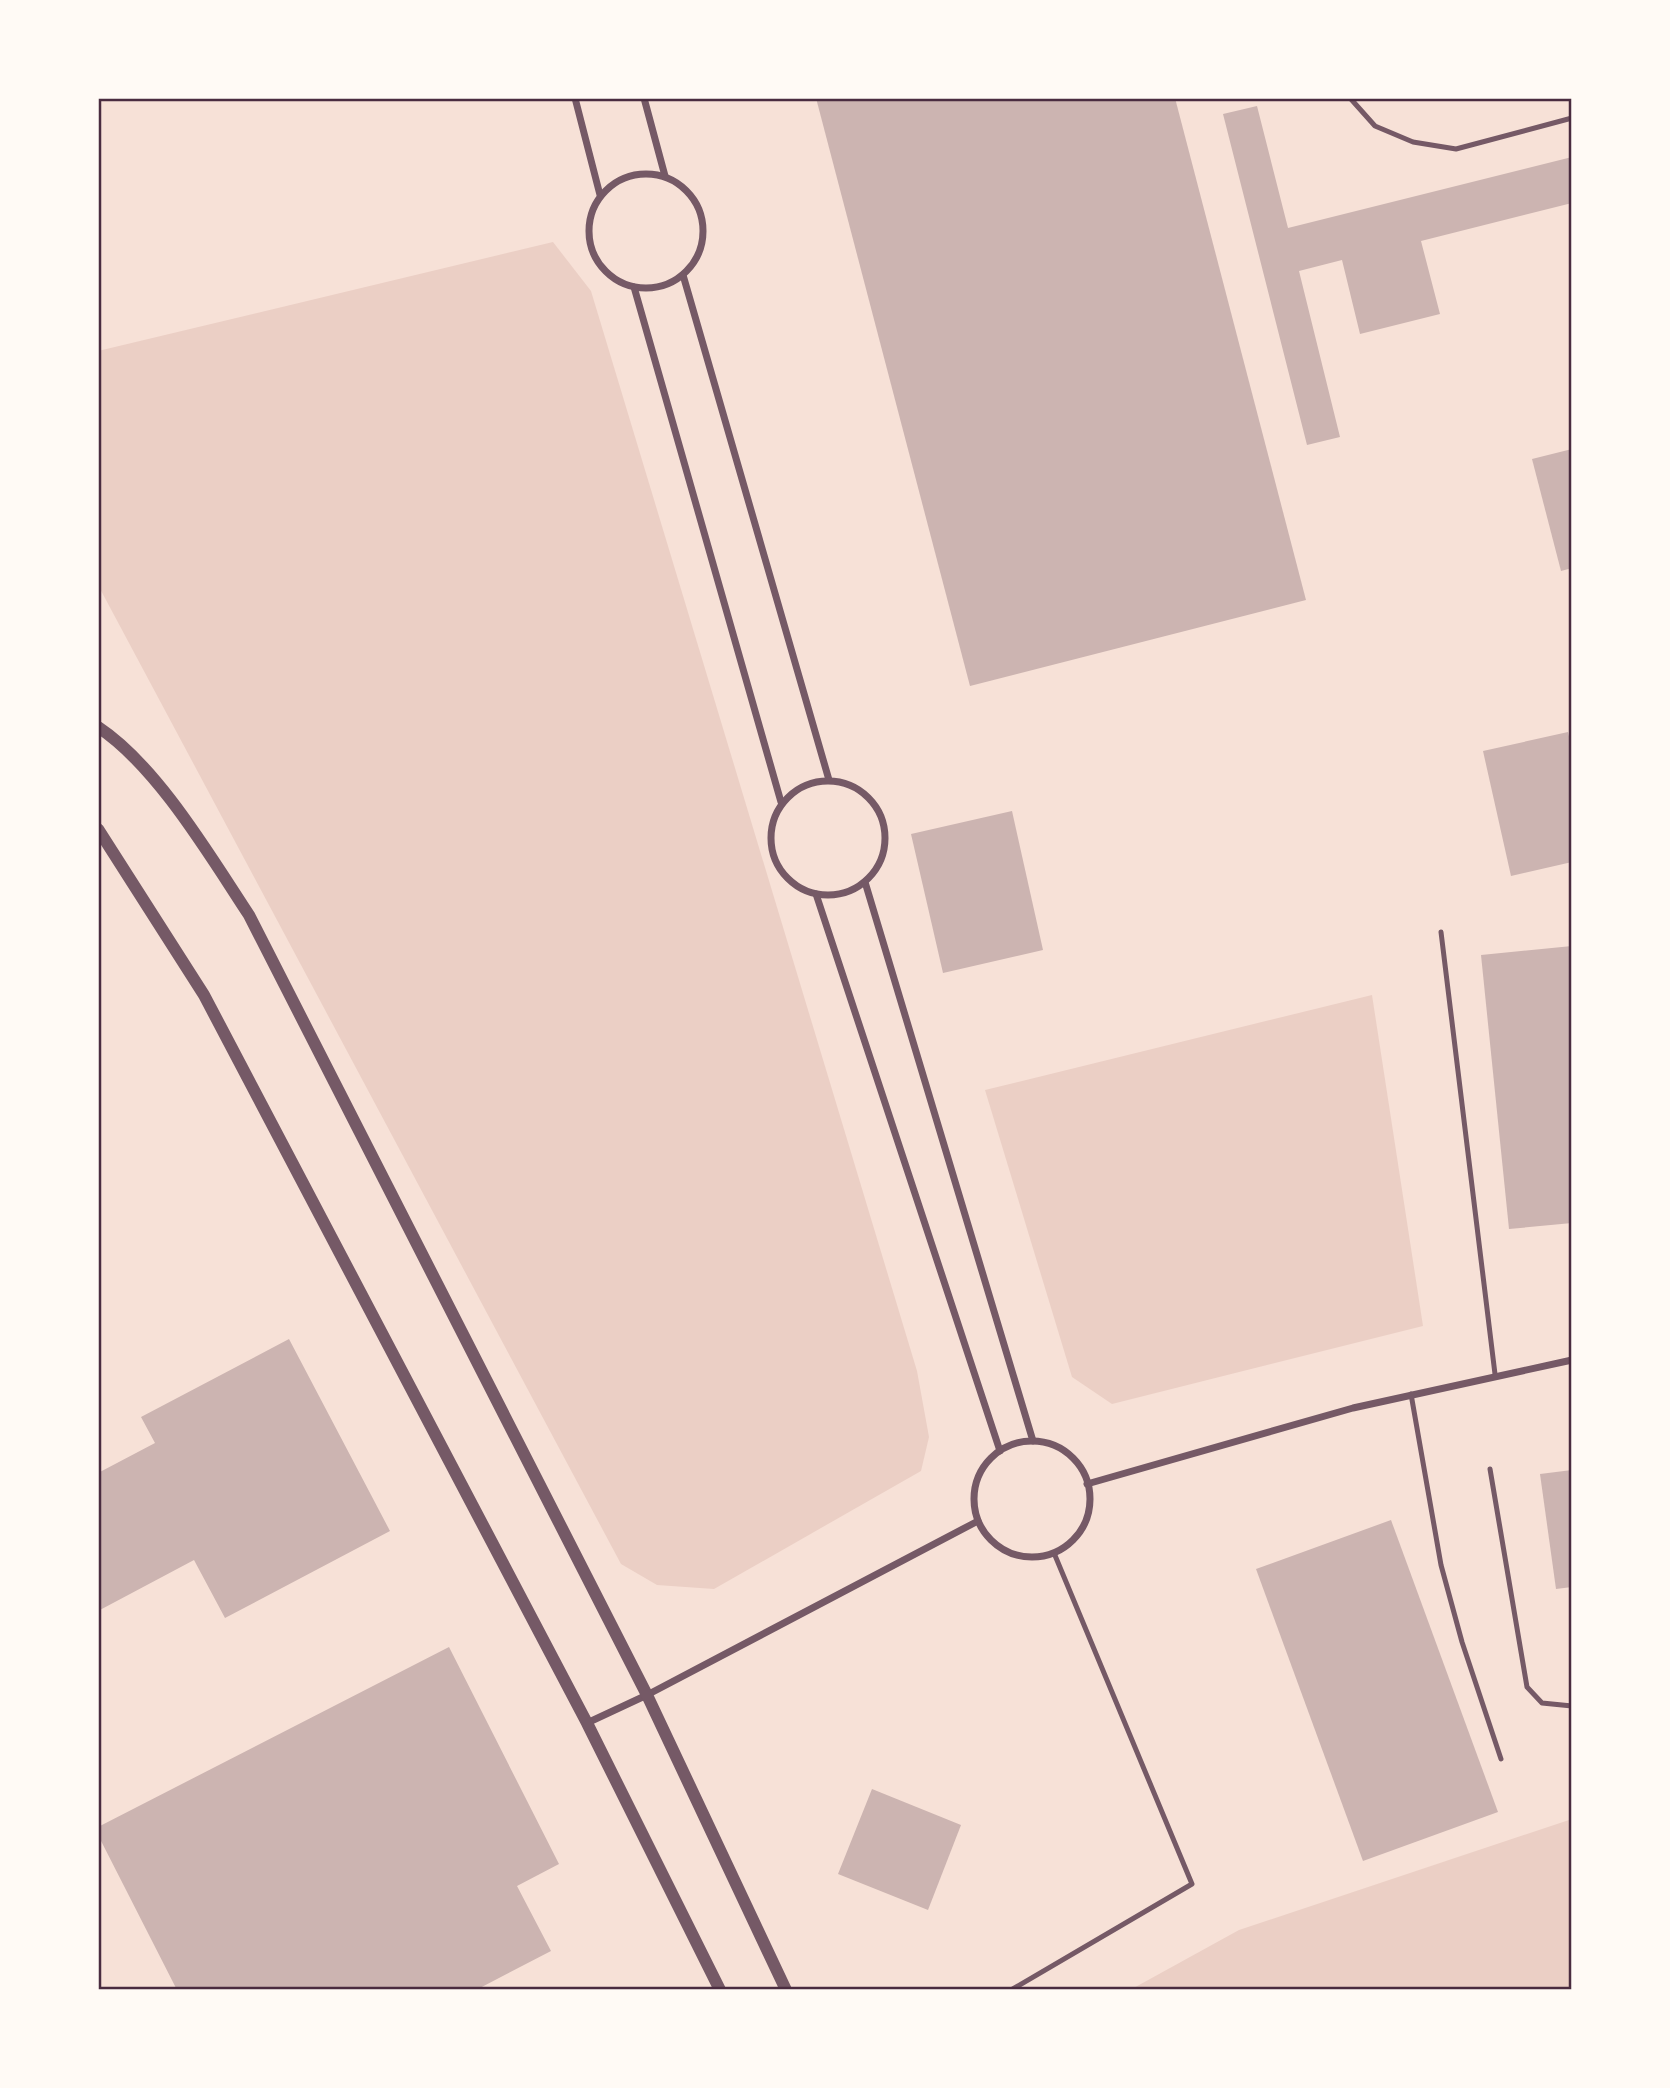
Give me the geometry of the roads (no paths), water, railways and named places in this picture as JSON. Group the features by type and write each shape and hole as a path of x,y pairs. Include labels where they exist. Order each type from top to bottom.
{"street":[{"path":"575,98 600,195"},
{"path":"645,98 665,176"},
{"path":"647,173 665,176 681,184 701,212 704,229 702,247 695,262 684,275 660,287 634,287 616,280 602,267 593,252 589,232 592,212 600,195 614,182 630,175 647,173"},
{"path":"684,275 829,780"},
{"path":"634,287 782,802"},
{"path":"98,727 117,740 189,823 249,915 647,1695 786,1990"},
{"path":"829,780 846,782 862,791 874,803 882,819 884,853 876,870 864,882 832,895 816,894 797,887 783,874 774,859 770,838 773,819 782,802 796,789 829,780"},
{"path":"98,829 204,995 587,1723 720,1990"},
{"path":"864,882 1033,1441"},
{"path":"816,894 1000,1451"},
{"path":"1087,1484 1410,1394 1572,1360"},
{"path":"1033,1441 1068,1453 1080,1467 1090,1501 1087,1517 1068,1544 1054,1553 1036,1557 1018,1556 1001,1548 987,1536 978,1521 974,1501 976,1482 986,1464 1000,1451 1016,1443 1033,1441"},
{"path":"587,1723 647,1695 978,1521"}],"lane":[{"path":"1350,98 1375,126 1413,142 1456,149 1572,118"},
{"path":"1441,932 1496,1374"},
{"path":"1410,1394 1441,1565 1462,1642 1501,1759"},
{"path":"1489,1469 1527,1687 1542,1703 1572,1706"},
{"path":"1011,1990 1192,1884 1054,1553"}]}
